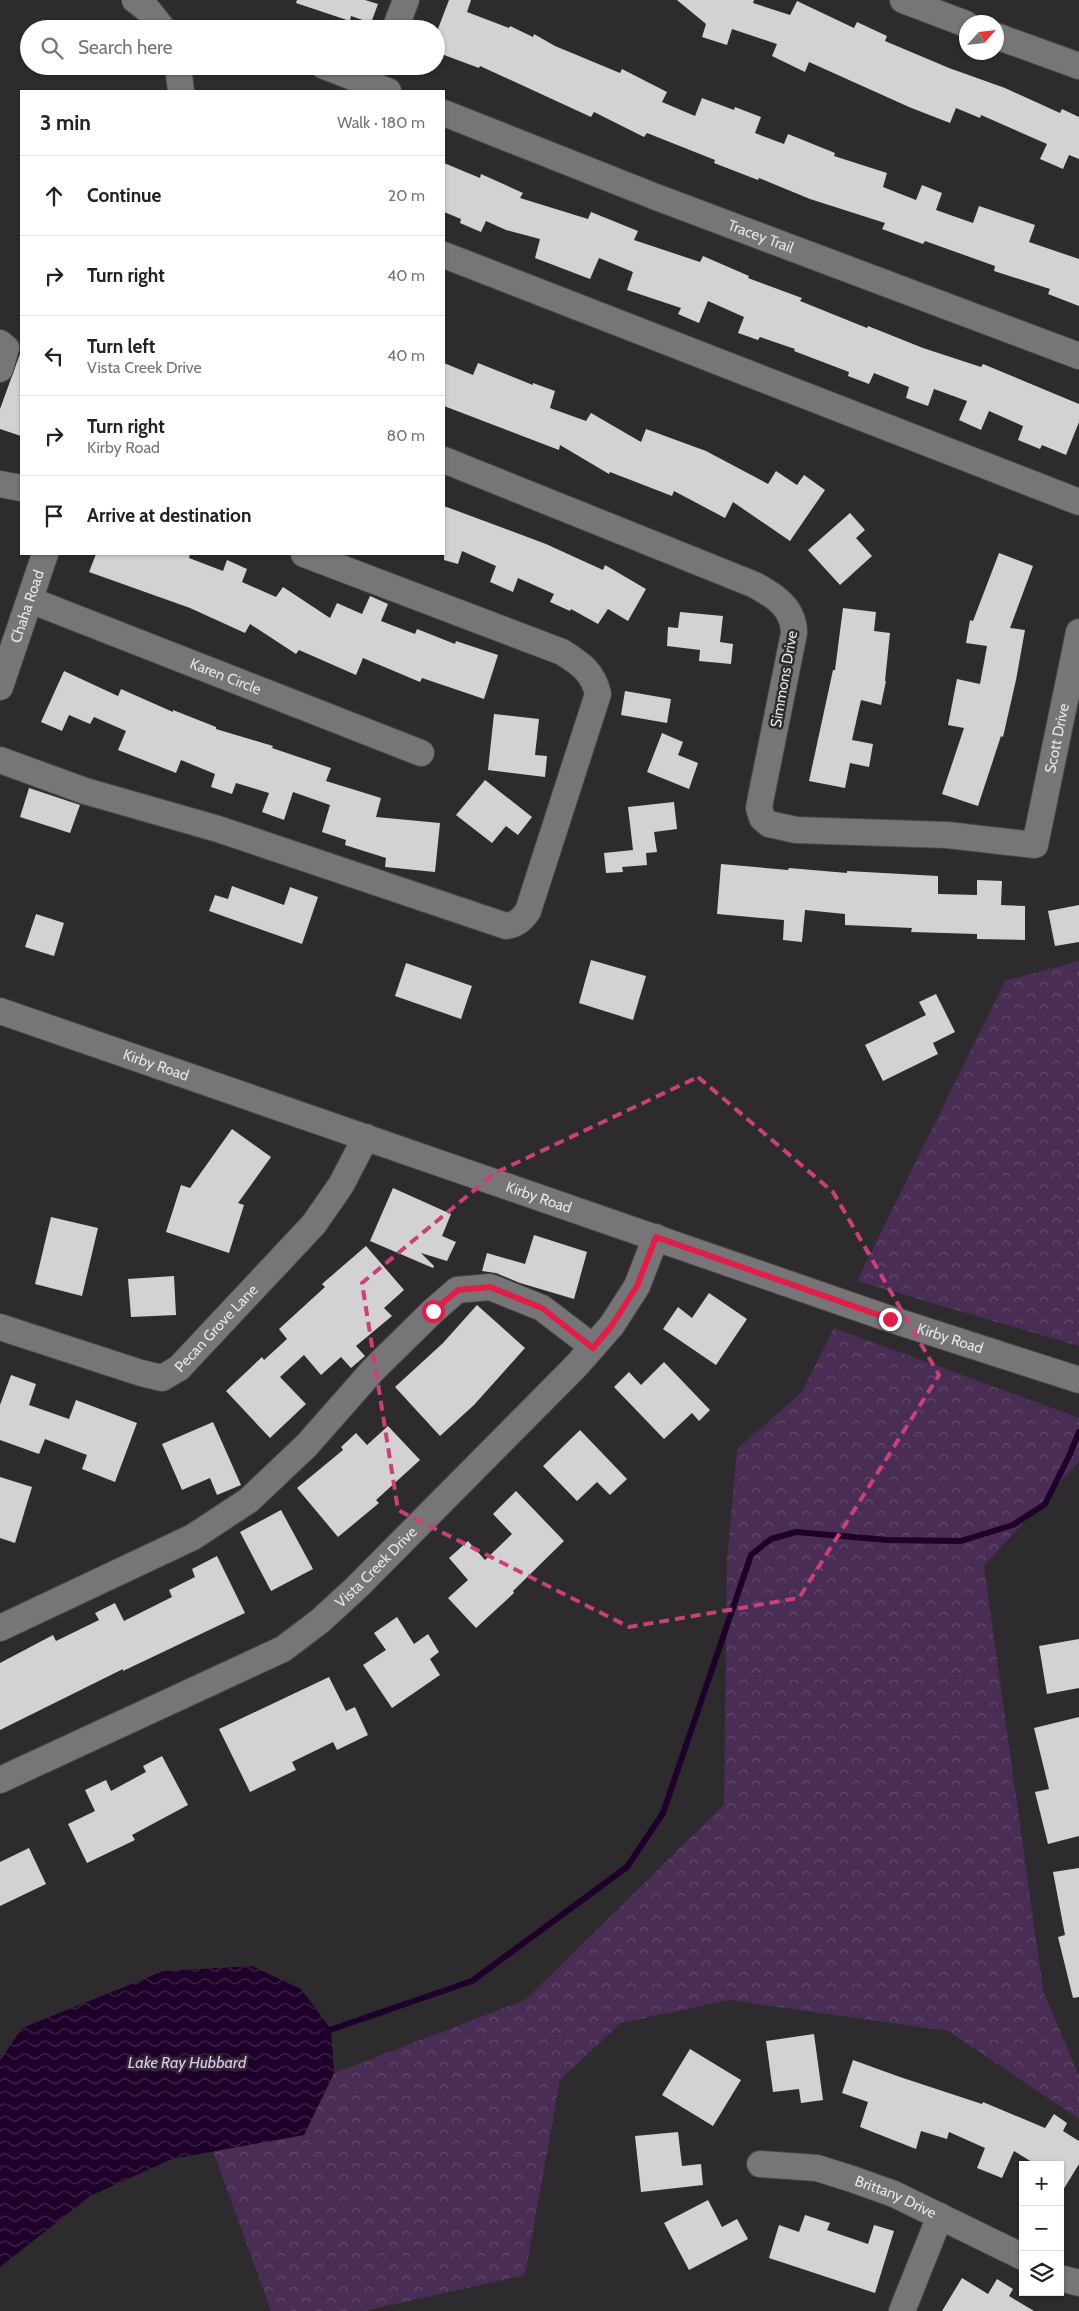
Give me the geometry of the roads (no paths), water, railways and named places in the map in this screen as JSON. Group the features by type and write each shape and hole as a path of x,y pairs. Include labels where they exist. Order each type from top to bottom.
{"street":[{"path":"135,0 148,10 156,20"},
{"path":"398,20 406,0"},
{"path":"903,0 959,21"},
{"path":"1004,39 1079,66"},
{"path":"179,75 181,90"},
{"path":"358,75 381,81"},
{"name":"Tracey Trail","path":"445,113 656,197 1079,356"},
{"path":"445,255 1079,502"},
{"path":"0,343 6,348 0,369"},
{"name":"Simmons Drive","path":"445,460 755,585 782,603 794,622 794,633 759,808 762,818 769,824 796,830 947,835 1035,845"},
{"path":"0,484 20,488"},
{"name":"Chaha Road","path":"0,687 45,555"},
{"path":"0,760 85,791 218,829 506,926 514,925 523,919 598,694 594,679 580,663 562,652 307,555"},
{"name":"Karen Circle","path":"30,600 421,753"},
{"name":"Scott Drive","path":"1035,845 1079,632"},
{"name":"Kirby Road","path":"0,1011 890,1319 1079,1380"},
{"name":"Pecan Grove Lane","path":"0,1327 162,1378 179,1368 314,1224 341,1185 366,1137"},
{"name":"Vista Creek Drive","path":"0,1780 283,1649 320,1621 489,1457 593,1348 612,1325 637,1286 656,1237"},
{"path":"0,1628 193,1537 249,1500 307,1445 373,1370 433,1311 458,1290 490,1287 542,1308 593,1348"},
{"name":"Brittany Drive","path":"760,2164 817,2168 894,2194 1019,2255"},
{"path":"902,2311 940,2216"},
{"path":"1064,2279 1079,2283"}],"water":[{"name":"Lake Ray Hubbard","path":"252,1966 301,1989 331,2029 334,2073 304,2135 172,2159 90,2196 0,2267 0,2061 22,2028 164,1971"}],"waterway":[{"path":"324,2032 472,1981 627,1867 663,1813 751,1555 771,1539 796,1532 887,1540 961,1541 1013,1525 1045,1504 1079,1432"}]}
